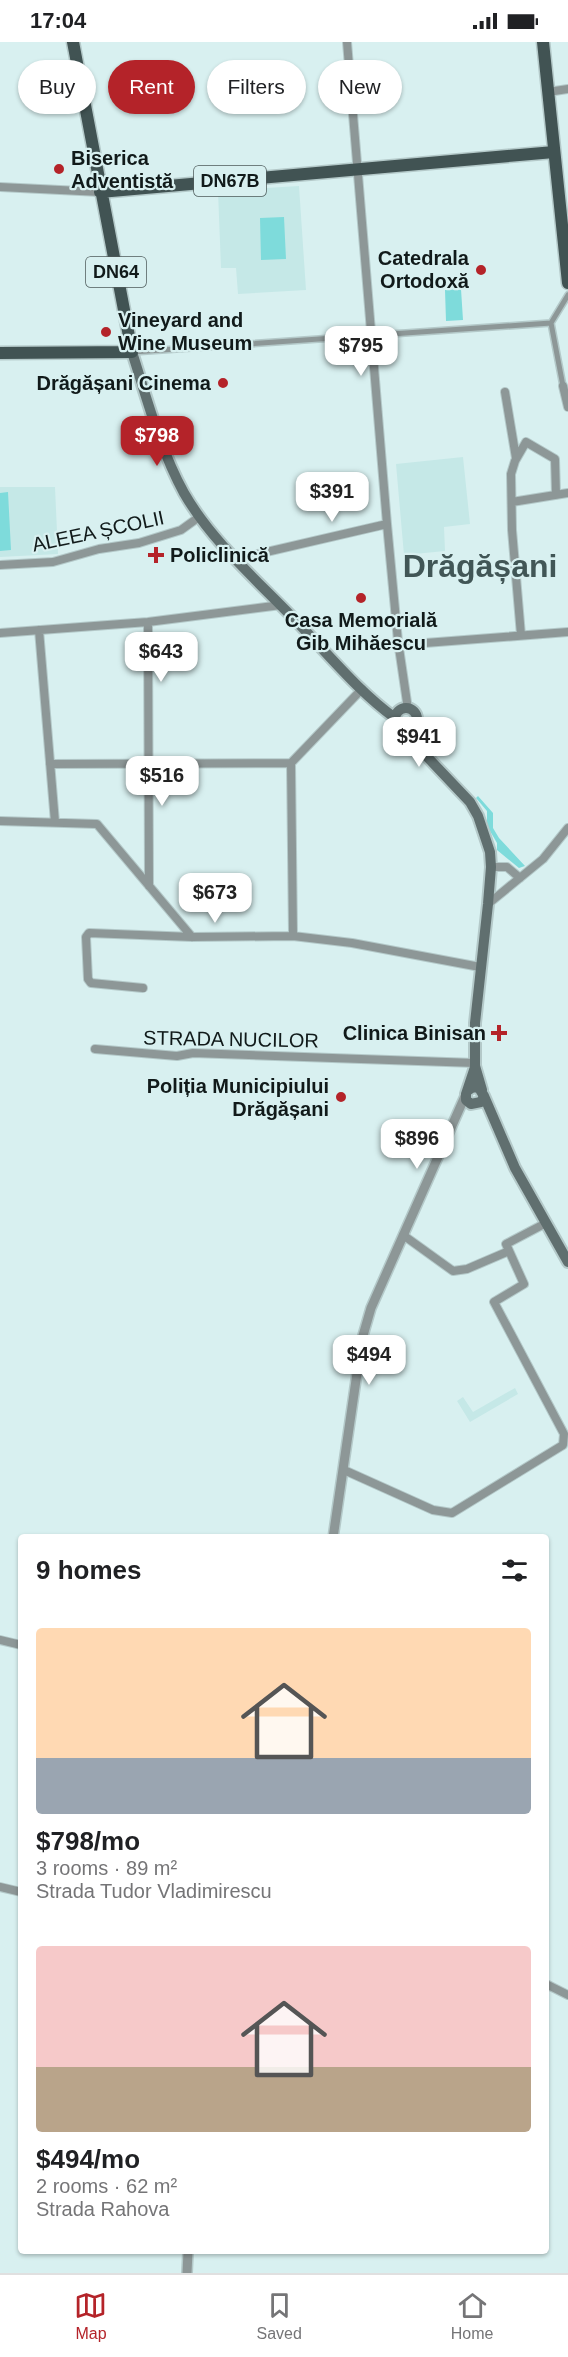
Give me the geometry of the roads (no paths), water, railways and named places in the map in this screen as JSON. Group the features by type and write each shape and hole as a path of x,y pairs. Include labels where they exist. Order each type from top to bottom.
{"main road":[{"name":"DN64","path":"73,42 132,352 166,452 183,491 199,517 236,559 362,689 395,718"},
{"path":"543,42 568,284"},
{"name":"DN67B","path":"100,192 554,152"},
{"path":"0,353 132,352"},
{"path":"402,730 409,730 417,720 416,714 408,709 398,712 395,718 397,725 470,802 485,834 491,867 474,1023 475,1065 492,1119 515,1168 568,1262"},
{"path":"414,726 415,744"},
{"path":"475,1065 466,1092 466,1100 492,1119"},
{"path":"466,1092 476,1087 483,1093"},
{"path":"473,1105 481,1102 483,1093"}],"street":[{"path":"347,42 387,524 408,709"},
{"path":"548,92 568,89"},
{"path":"0,187 100,192"},
{"path":"568,295 551,323 568,408"},
{"path":"132,352 551,323"},
{"path":"505,392 516,458"},
{"path":"521,635 512,530 511,474 516,458 526,442 555,459 556,495"},
{"path":"512,502 568,493"},
{"name":"ALEEA ȘCOLII","path":"0,565 53,562 99,549 138,543 182,530 199,517"},
{"path":"236,559 387,524"},
{"path":"0,633 148,622 281,605"},
{"path":"148,622 149,886"},
{"path":"39,630 55,822"},
{"path":"399,645 568,632"},
{"path":"294,936 291,763 362,689"},
{"path":"50,764 291,763"},
{"path":"0,821 97,824 192,937"},
{"path":"488,904 543,859 568,828"},
{"path":"491,867 507,867 520,878"},
{"path":"143,988 91,983 88,979 86,938 89,933 192,937 294,936 352,943 480,967"},
{"name":"STRADA NUCILOR","path":"95,1049 177,1056 193,1053 475,1065"},
{"path":"334,1534 362,1339 371,1308 466,1092"},
{"path":"456,1116 473,1105"},
{"path":"344,1470 433,1510 452,1513 563,1444 564,1434 494,1302 524,1284 506,1244 546,1223"},
{"path":"403,1235 453,1271 467,1269 509,1251"},
{"path":"0,1640 18,1644"},
{"path":"0,1887 18,1891"},
{"path":"549,1986 568,1995"},
{"path":"187,2273 188,2254"}],"place":[{"name":"Biserica Adventistă","path":"59,169"},
{"name":"Catedrala Ortodoxă","path":"481,270"},
{"name":"Vineyard and Wine Museum","path":"106,332"},
{"name":"Drăgășani Cinema","path":"223,383"},
{"name":"Policlinică","path":"156,555"},
{"name":"Casa Memorială Gib Mihăescu","path":"361,598"},
{"name":"Clinica Binisan","path":"499,1033"},
{"name":"Poliția Municipiului Drăgășani","path":"341,1097"}],"district":[{"name":"Drăgășani","path":"480,566"}]}
